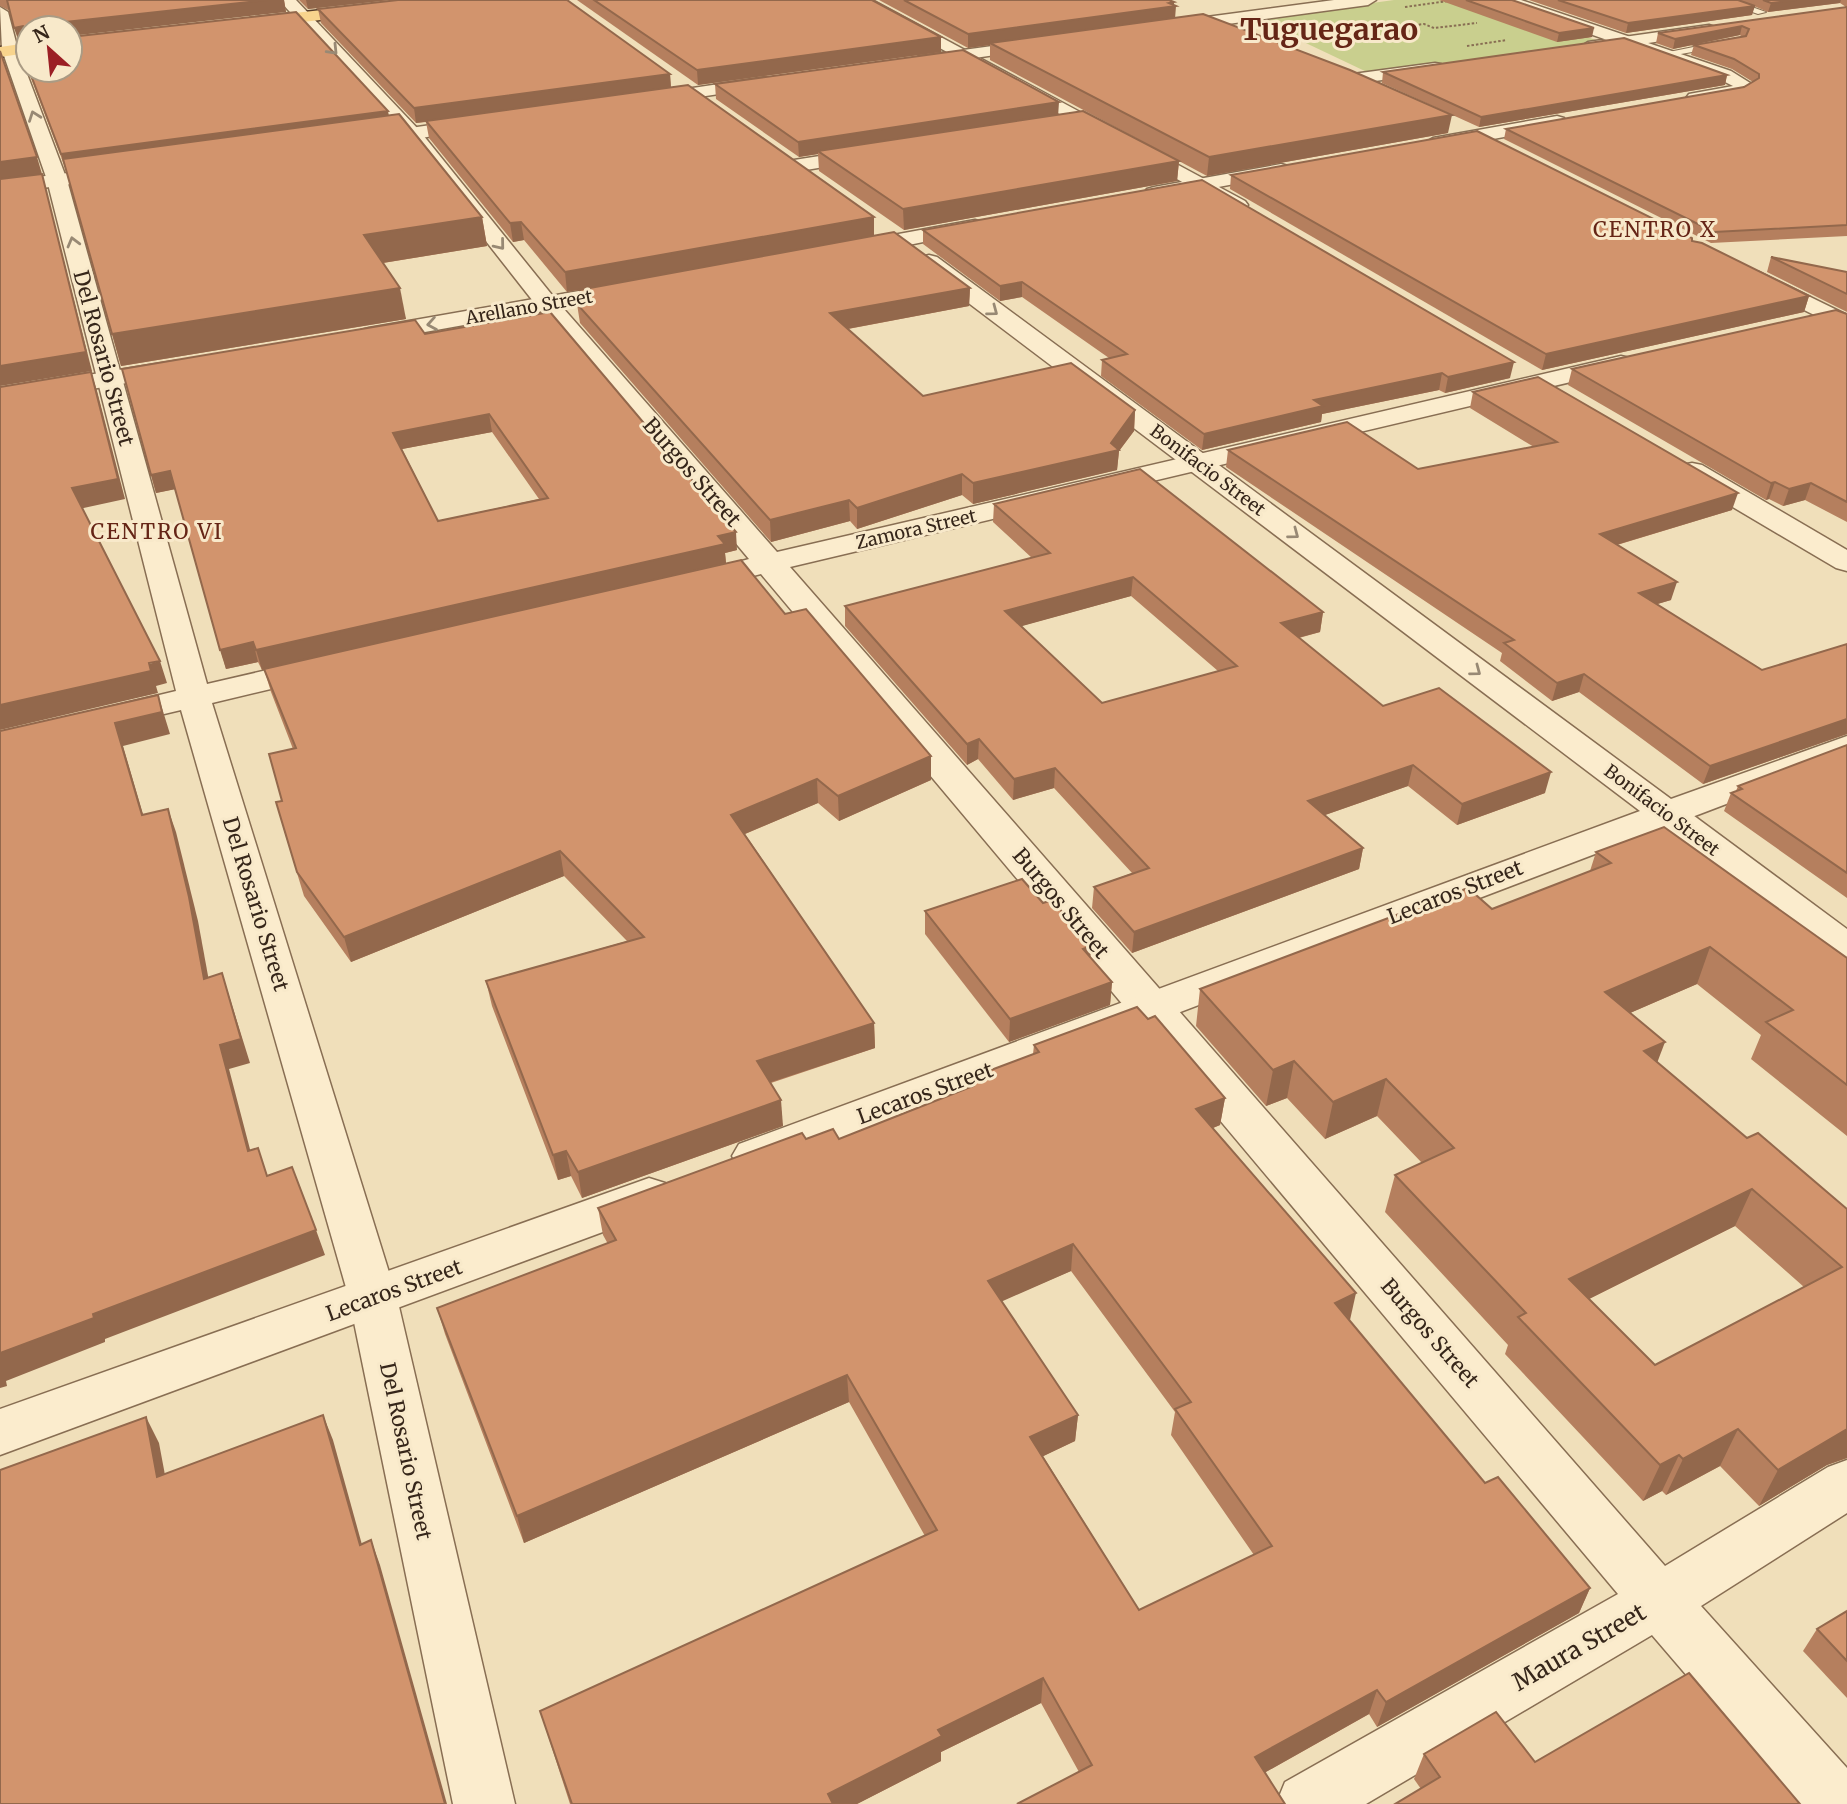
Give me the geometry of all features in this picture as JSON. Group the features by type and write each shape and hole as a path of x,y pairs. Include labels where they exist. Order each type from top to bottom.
{"main road":[{"path":"233,25 453,0"}],"street":[{"name":"Burgos Street","path":"287,0 412,134 548,304 1659,1601 1838,1804"},
{"path":"860,0 1262,219"},
{"path":"1156,29 1368,0"},
{"path":"1506,0 1744,83 1745,88 1680,100"},
{"path":"1192,5 1257,34"},
{"name":"Del Rosario Street","path":"0,12 57,180 194,697 373,1298 484,1804"},
{"path":"1746,24 1767,16"},
{"path":"1573,49 1720,28"},
{"path":"896,64 1060,42"},
{"path":"1378,90 1347,76 1449,66"},
{"path":"672,77 716,109"},
{"path":"627,103 788,79"},
{"path":"1408,148 1573,119"},
{"path":"1056,125 1083,121"},
{"path":"344,143 493,122"},
{"path":"1452,125 1514,155"},
{"path":"815,181 788,162 890,151"},
{"path":"1133,197 1298,167"},
{"path":"0,188 139,169"},
{"path":"832,253 889,233 996,222"},
{"name":"Bonifacio Street","path":"889,233 1847,949"},
{"path":"1746,273 1839,320"},
{"name":"Arellano Street","path":"342,340 656,285"},
{"path":"1791,325 1839,320"},
{"name":"Zamora Street","path":"717,575 1199,464 1528,374 1646,358"},
{"path":"0,397 191,365"},
{"path":"1528,374 1575,402"},
{"path":"1670,458 1847,562"},
{"path":"78,725 342,663"},
{"name":"Lecaros Street","path":"0,1432 697,1178 1151,1009 1665,812 1847,746"},
{"name":"Maura Street","path":"1307,1804 1659,1601 1847,1484"}],"lane":[{"path":"1723,0 1767,16"},
{"path":"1664,54 1729,43"}],"path":[{"path":"1419,34 1400,27 1424,24 1443,31 1434,32"},
{"path":"1457,47 1509,40"}],"green space":[{"path":"1394,0 1484,0 1601,42 1369,73 1255,19"}],"building":[{"path":"7,0 267,0 84,20 84,14 14,14 14,28"},
{"path":"398,0 567,0 670,74 414,108 318,9"},
{"path":"594,0 872,0 941,37 697,70"},
{"path":"904,0 1169,0 1174,2 1169,3 1176,6 968,34"},
{"path":"1466,0 1512,0 1594,28 1559,33"},
{"path":"1558,0 1738,0 1755,6 1628,23"},
{"path":"1763,0 1796,0 1771,3"},
{"path":"1847,7 1847,225 1714,232 1506,129 1744,87 1759,78 1759,74 1734,59 1694,45 1746,36 1749,29 1742,26 1675,39 1658,33"},
{"path":"296,12 388,111 61,154 34,84 84,84 84,35"},
{"path":"1203,14 1350,70 1452,115 1209,157 990,43"},
{"path":"1624,38 1727,75 1481,117 1383,72"},
{"path":"963,50 1059,102 798,142 715,84"},
{"path":"0,51 37,157 0,162"},
{"path":"688,85 874,217 565,272 521,222 510,223 426,121"},
{"path":"1083,111 1179,161 903,209 818,151"},
{"path":"399,114 482,217 364,235 400,288 112,334 63,159"},
{"path":"1477,131 1692,238 1692,241 1702,243 1809,296 1546,354 1231,175"},
{"path":"42,174 86,352 0,366 0,179"},
{"path":"1202,180 1514,362 1448,377 1442,373 1314,400 1323,406 1204,434 1102,360 1127,354 1022,282 1000,286 923,230"},
{"path":"894,232 970,288 830,313 923,396 1071,363 1135,410 1111,443 1119,450 973,483 962,474 857,508 849,500 770,520 577,304 590,302 579,290"},
{"path":"1771,257 1847,272 1847,294"},
{"path":"1836,310 1847,314 1847,502 1811,483 1789,489 1775,482 1771,483 1572,369"},
{"path":"550,312 736,532 718,536 725,544 256,650 253,642 220,650 170,471 151,475 122,369 415,320 425,334","holes":["489,414 548,498 438,521 393,433"]},
{"path":"91,372 118,479 72,488 160,661 149,663 151,671 0,705 0,387"},
{"path":"1538,377 1738,493 1600,534 1677,582 1639,593 1762,670 1847,644 1847,719 1710,766 1584,674 1557,683 1504,643 1514,640 1228,450 1347,422 1418,469 1557,442 1473,392"},
{"path":"1140,469 1323,612 1281,623 1383,706 1439,688 1551,772 1462,804 1413,765 1308,801 1363,848 1134,932 1094,887 1149,868 1055,768 1014,779 979,739 967,744 845,606 1050,553 994,504","holes":["1133,577 1237,666 1102,703 1005,611"]},
{"path":"741,560 785,614 806,609 931,756 838,796 817,779 731,815 874,1023 757,1061 781,1100 578,1172 566,1151 553,1155 486,981 644,937 560,851 344,937 297,872 276,802 282,801 269,754 296,748 264,669"},
{"path":"158,695 162,712 115,723 142,815 168,809 189,897 204,979 222,973 241,1039 220,1045 248,1151 258,1148 267,1176 292,1167 316,1230 93,1314 94,1318 0,1353 0,731"},
{"path":"1847,745 1847,873 1731,793 1742,789 1738,786"},
{"path":"1664,827 1847,958 1847,1085 1766,1022 1793,1010 1710,947 1605,992 1665,1042 1644,1051 1747,1138 1758,1133 1847,1209 1847,1429 1778,1470 1738,1429 1683,1459 1679,1455 1660,1465 1518,1317 1526,1313 1395,1175 1454,1148 1386,1079 1333,1102 1294,1061 1273,1070 1200,989 1468,888 1492,909 1611,863 1596,852","holes":["1752,1189 1842,1267 1655,1365 1569,1279"]},
{"path":"1022,879 1043,903 1052,900 1091,946 1083,949 1112,982 1010,1019 925,911"},
{"path":"1137,1007 1148,1019 1155,1016 1225,1098 1196,1109 1356,1293 1335,1303 1485,1483 1498,1477 1590,1588 1386,1702 1377,1690 1255,1757 1285,1804 1017,1804 1092,1765 1043,1678 938,1730 942,1736 828,1794 833,1804 572,1804 540,1711 937,1530 847,1375 517,1516 437,1308 616,1240 598,1208 802,1133 806,1139 833,1129 839,1139 973,1086 967,1079 1039,1052 1034,1045","holes":["1073,1244 1191,1402 1175,1409 1272,1546 1139,1610 1030,1437 1078,1415 988,1281"]},
{"path":"323,1415 360,1545 371,1540 445,1804 0,1804 0,1470 146,1417 157,1477"},
{"path":"1847,1611 1847,1661 1817,1629"},
{"path":"1689,1673 1800,1804 1395,1804 1440,1777 1424,1754 1496,1712 1535,1762"}],"district":[{"name":"Tuguegarao","path":"1329,29"},
{"name":"CENTRO X","path":"1655,229"},
{"name":"CENTRO VI","path":"157,531"}]}
